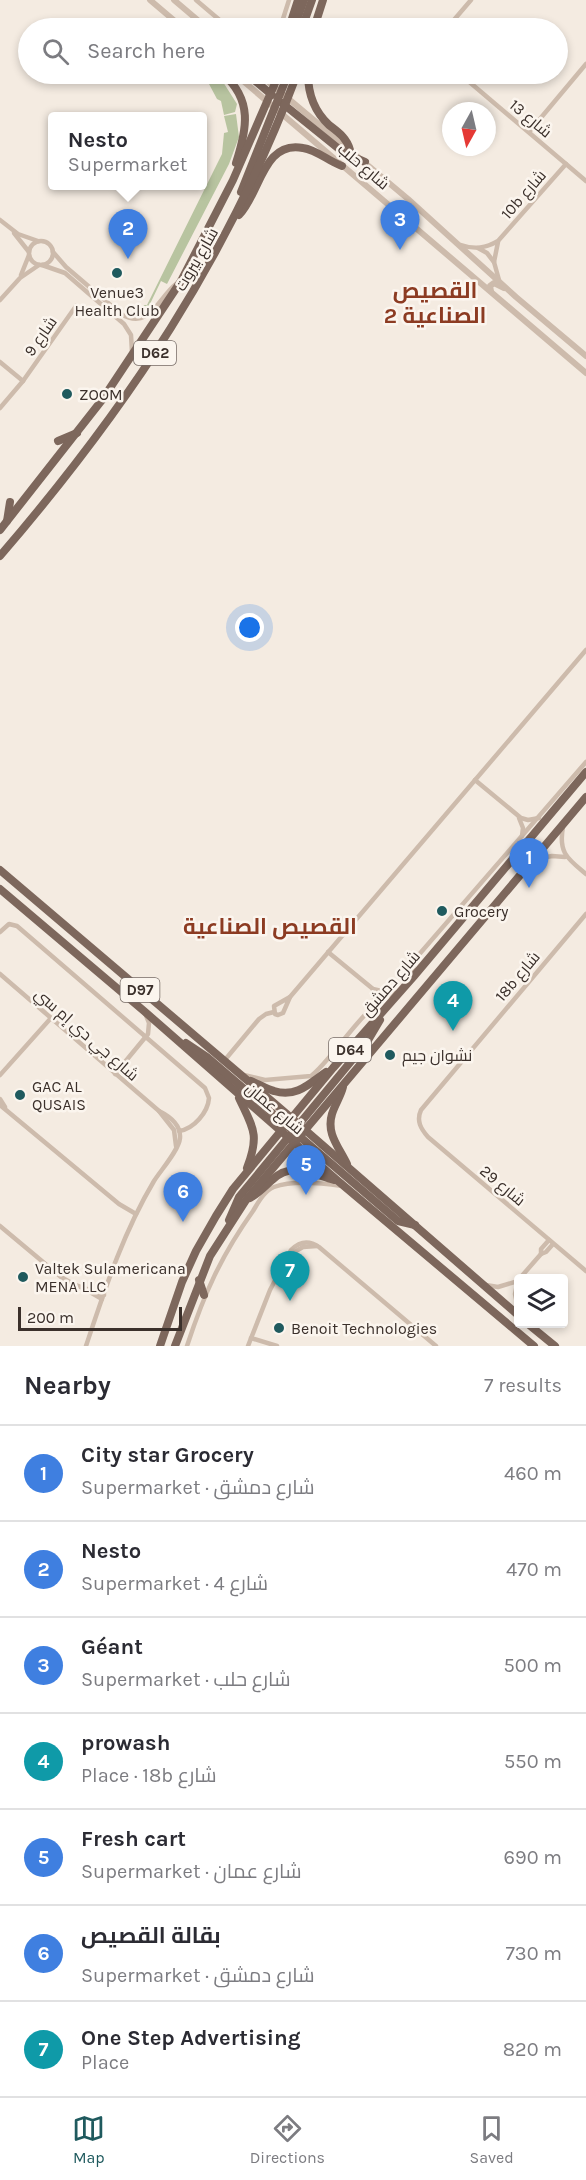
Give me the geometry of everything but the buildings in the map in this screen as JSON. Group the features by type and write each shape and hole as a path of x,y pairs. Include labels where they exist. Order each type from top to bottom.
{"main road":[{"path":"292,18 298,0"},
{"path":"298,18 304,0"},
{"path":"306,18 312,0"},
{"path":"318,18 323,0"},
{"path":"232,84 242,100 246,119 244,140 233,180"},
{"path":"259,84 271,94 283,98 344,153 365,162"},
{"name":"شارع بيروت","path":"0,530 78,432 130,359 181,281 233,180 275,84"},
{"path":"283,98 286,84"},
{"name":"شارع بيروت","path":"0,556 61,484 130,391 205,272 235,217 283,98 291,84"},
{"path":"309,84 309,93 324,120 345,138 350,150"},
{"path":"235,217 248,204 269,162 283,150 293,147 310,149 342,166"},
{"path":"58,441 78,432"},
{"path":"7,521 9,502"},
{"name":"شارع دمشق","path":"175,1346 200,1280 228,1224 333,1068 586,772"},
{"name":"شارع دمشق","path":"160,1346 182,1282 196,1251 216,1216 245,1174 343,1083 586,797"},
{"name":"شارع عمان","path":"0,870 247,1081 338,1181 534,1346"},
{"name":"شارع عمان","path":"0,889 144,1011 237,1094 348,1168 514,1311"},
{"path":"228,1224 239,1197 367,1042 381,1014"},
{"path":"176,1039 207,1057 398,1221 416,1225"},
{"path":"247,1081 273,1091 294,1092 304,1089 333,1068"},
{"path":"343,1083 332,1114 330,1129 348,1168"},
{"path":"237,1094 251,1120 254,1134 252,1153 245,1174"},
{"path":"246,1200 258,1194 275,1177 290,1170 309,1171 338,1181"},
{"path":"200,1280 204,1295"},
{"path":"534,1328 555,1346"}],"street":[{"path":"150,0 171,18"},
{"path":"174,0 195,18"},
{"path":"196,0 217,18"},
{"path":"283,18 289,0"},
{"path":"456,18 471,0"},
{"path":"529,132 586,64"},
{"name":"شارع حلب","path":"253,84 271,94"},
{"name":"شارع حلب","path":"265,84 278,111 586,373"},
{"name":"شارع 13","path":"472,84 586,181"},
{"name":"شارع حلب","path":"283,98 365,162 516,297 586,356"},
{"name":"10b شارع","path":"460,245 478,248 498,241 566,164"},
{"path":"0,220 13,231 33,261 64,273 124,324 132,341 130,359"},
{"path":"13,231 49,244 66,267 122,314 131,318 142,318 152,312 168,291 181,281"},
{"path":"20,278 31,246 38,241"},
{"name":"10b شارع","path":"498,241 494,262 499,280"},
{"path":"478,248 487,253 494,262"},
{"path":"0,300 20,278 51,259 53,252"},
{"path":"490,291 491,285 496,284 516,297"},
{"name":"شارع 9","path":"0,408 23,381 76,306"},
{"path":"0,362 23,381"},
{"path":"224,1061 259,1019 274,1012 278,1015 283,1013 290,997 586,650"},
{"path":"414,976 412,968 416,958 586,762"},
{"path":"476,780 518,816 528,820 539,818"},
{"path":"518,816 523,828 522,836"},
{"path":"564,824 562,837 565,857"},
{"path":"532,860 545,856 565,857 586,874"},
{"name":"18b شارع","path":"421,1110 586,914"},
{"path":"0,932 9,924 17,926 205,1088 208,1094 208,1105 193,1126 188,1130 179,1131 179,1142 136,1214 117,1255 86,1346"},
{"path":"328,952 373,989 390,993 400,992"},
{"name":"شارع جي دي إم سي","path":"0,974 174,1122 179,1131"},
{"path":"373,989 375,1005"},
{"path":"238,1073 265,1080 311,1076 375,1005 390,993"},
{"path":"274,1012 276,1005 290,997"},
{"path":"115,1074 146,1038 149,1028 144,1011"},
{"path":"0,1081 51,1018"},
{"path":"0,1076 8,1069"},
{"path":"0,1099 2,1106 119,1204 136,1214"},
{"name":"شارع 29","path":"421,1110 418,1117 428,1137 586,1272"},
{"name":"شارع جي دي إم سي","path":"159,1111 174,1130 176,1138 174,1151"},
{"path":"187,1346 204,1295 225,1252 268,1190 276,1186 312,1183 346,1187"},
{"path":"0,1226 54,1273 103,1297"},
{"path":"524,1274 541,1254 542,1248 551,1242"},
{"path":"248,1346 270,1290 288,1256 303,1247 320,1246 436,1346"},
{"path":"483,1284 498,1287 514,1282"},
{"path":"250,1338 277,1346"}],"green space":[{"path":"209,84 224,84 237,104 235,112 224,115 221,101 217,99"},
{"path":"236,114 239,137 229,164 167,284 161,281 149,306 138,314 144,305 147,305 204,190 207,190 207,184 222,154 224,133 228,132 224,116"}],"place":[{"name":"Géant","path":"400,250"},
{"name":"Nesto","path":"128,259"},
{"name":"Venue3 Health Club","path":"117,273"},
{"name":"ZOOM","path":"67,394"},
{"name":"City star Grocery","path":"529,888"},
{"name":"Grocery","path":"442,911"},
{"name":"prowash","path":"453,1031"},
{"name":"نشوان جيم","path":"390,1055"},
{"name":"GAC AL QUSAIS","path":"20,1095"},
{"name":"Fresh cart","path":"306,1195"},
{"name":"بقالة القصيص","path":"183,1222"},
{"name":"Valtek Sulamericana MENA LLC","path":"23,1277"},
{"name":"One Step Advertising","path":"290,1301"},
{"name":"Benoit Technologies","path":"279,1328"}],"district":[{"name":"القصيص الصناعية 2","path":"435,302"},
{"name":"القصيص الصناعية","path":"270,926"}]}
